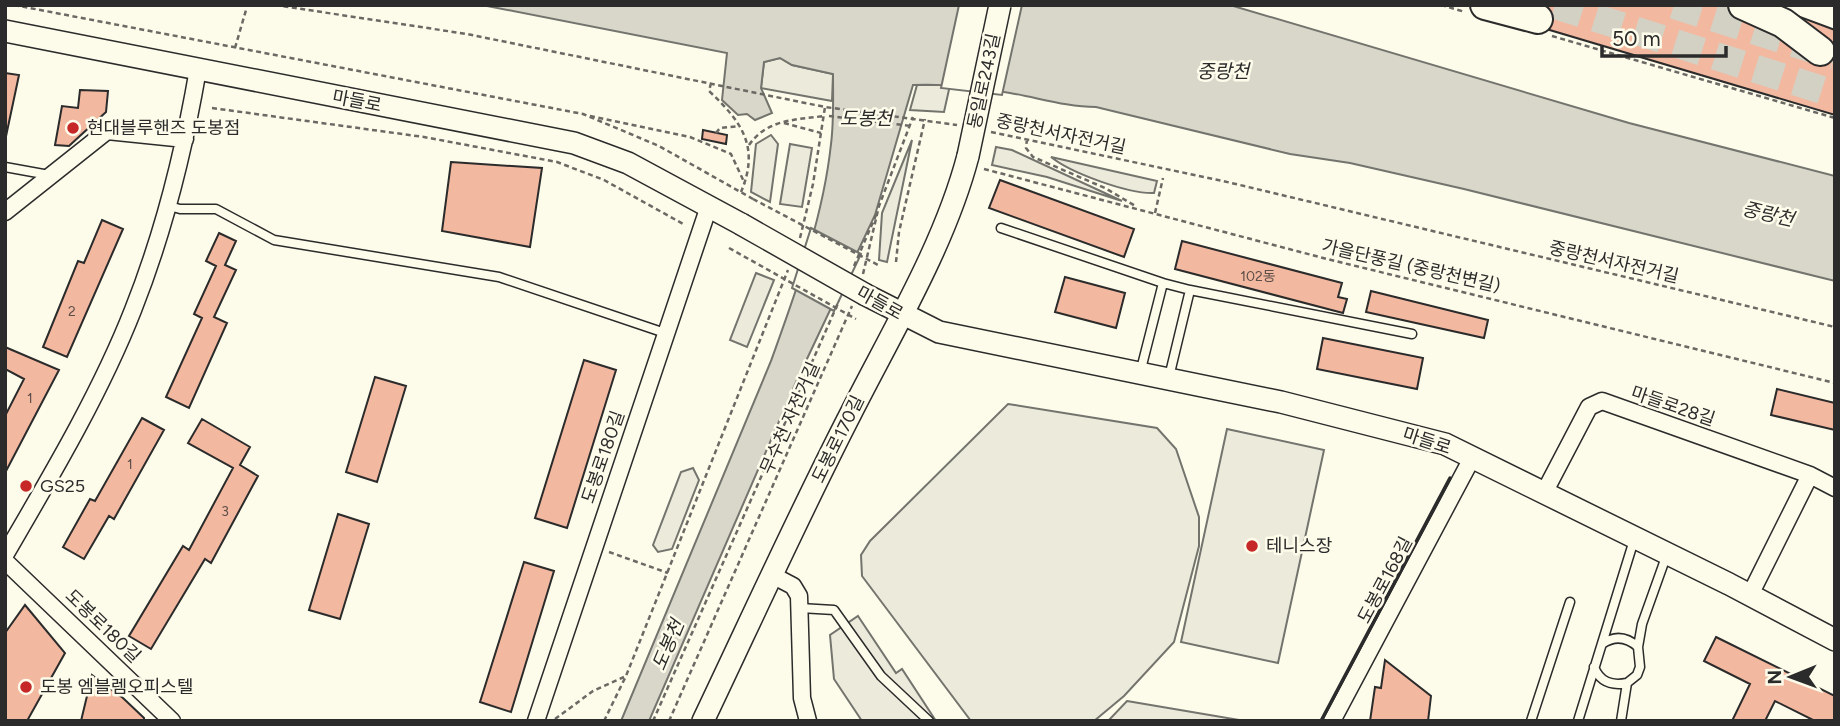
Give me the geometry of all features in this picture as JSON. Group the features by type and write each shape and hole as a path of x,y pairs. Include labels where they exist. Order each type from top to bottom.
{"highway":[{"path":"1743,5 1783,23 1820,51"},
{"path":"1476,9 1541,26"}],"street":[{"name":"동일로243길","path":"976,163 1000,5"},
{"name":"마들로","path":"5,31 575,143 628,163 862,289 901,315 939,332 1366,422 1445,444 1835,640"},
{"path":"5,555 10,532 114,353 137,299 169,205 198,69"},
{"path":"5,212 110,131 185,139"},
{"name":"도봉로170길","path":"704,721 772,575 954,202 976,163"},
{"name":"도봉로180길","path":"536,721 592,547 709,206"},
{"name":"마들로28길","path":"1544,493 1589,407 1602,401 1810,475 1835,488"},
{"name":"도봉로168길","path":"1332,721 1472,458"},
{"path":"1750,595 1810,475"},
{"name":"도봉로180길","path":"5,561 172,721"},
{"path":"772,575 796,589 800,608 802,698 808,721"}],"lane":[{"path":"5,167 52,176"},
{"path":"169,205 180,209 216,209 261,230 274,240 499,277 665,333"},
{"path":"1001,228 1189,290 1412,334"},
{"path":"1140,374 1163,283"},
{"path":"1168,380 1189,290"},
{"path":"1578,721 1635,538"},
{"path":"1594,667 1603,681 1627,683 1637,676 1640,667 1638,648 1642,624 1667,554"},
{"path":"1531,721 1570,602"},
{"path":"800,608 834,610 881,676 929,721"},
{"path":"1602,644 1616,638 1625,638 1638,648"},
{"path":"1621,721 1627,683"}],"path":[{"path":"14,5 679,134 731,154 745,184"},
{"path":"275,5 467,34 828,108 966,126"},
{"path":"1441,5 1476,9"},
{"path":"235,48 246,10"},
{"path":"1541,26 1835,118"},
{"path":"711,83 709,91 732,113 749,145 745,184 741,192"},
{"path":"212,108 424,137 557,162 604,180 688,226"},
{"path":"795,250 808,209 824,116 828,108"},
{"path":"583,114 659,146 880,266"},
{"path":"749,145 762,129 782,122 824,116"},
{"path":"830,116 911,126"},
{"name":"무수천 자전거길","path":"669,721 862,289 880,206 913,117"},
{"path":"897,262 899,232 925,119"},
{"path":"782,122 821,133"},
{"path":"716,133 720,128 740,126"},
{"name":"중랑천서자전거길","path":"990,131 1223,181 1835,327"},
{"path":"1027,139 1026,148 1033,157 1105,188 1138,208"},
{"name":"가을단풍길 (중랑천변길)","path":"976,163 1127,208 1138,208 1327,259 1835,383"},
{"path":"1155,213 1163,178"},
{"path":"852,270 880,206"},
{"path":"729,248 856,319"},
{"path":"604,721 626,677 791,263"},
{"path":"653,721 841,295"},
{"path":"592,547 668,573"},
{"path":"553,721 593,691 626,677"}],"shaded area":[{"path":"780,58 792,65 833,74 832,101 761,88 764,62"},
{"path":"917,85 950,85 944,112 910,110"},
{"path":"771,135 778,144 770,202 751,192 756,144"},
{"path":"912,140 887,262 879,260 882,213"},
{"path":"790,144 812,148 802,207 780,204"},
{"path":"996,147 1012,150 1122,201 1047,177 992,165"},
{"path":"1051,157 1157,181 1154,193 1130,190 1100,181 1072,170"},
{"path":"756,273 774,280 747,347 730,340"},
{"path":"1008,404 1157,428 1176,449 1199,517 1199,546 1174,642 1124,696 1094,721 971,721 862,576 861,555 870,541"},
{"name":"테니스장","path":"1227,429 1324,450 1278,663 1181,642"},
{"path":"693,468 699,480 672,549 658,552 653,545 681,472"},
{"path":"858,616 896,673 902,669 936,721 862,721 834,679 830,635"},
{"path":"1127,701 1245,721 1108,721"}],"water":[{"name":"중랑천","path":"482,5 1230,5 1629,123 1835,176 1835,281 1464,189 1350,163 1290,154 1096,107 974,88 913,85 875,215 797,380 649,721 621,721 771,361 799,281 822,200 827,172 833,127 833,74 792,65 780,58 764,62 761,88 772,113 755,120 747,114 738,115 722,100 727,53"}],"pier":[{"path":"959,5 1022,5 1002,95 941,88"},
{"path":"811,228 861,254 834,311 792,288"}],"building":[{"path":"1510,5 1768,5 1835,30 1835,115 1543,28"},
{"path":"5,73 19,75 5,141"},
{"name":"현대블루핸즈 도봉점","path":"80,90 108,91 106,112 69,146 55,145 62,106 78,108"},
{"path":"703,130 727,135 726,144 702,139"},
{"path":"451,162 542,168 530,247 442,231"},
{"path":"1000,180 1134,229 1124,257 989,208"},
{"path":"102,220 123,229 67,357 43,347 78,261 84,263"},
{"path":"219,233 236,241 225,265 236,270 214,317 227,323 189,408 166,397 202,318 194,314 216,266 206,261"},
{"path":"1182,241 1342,283 1338,297 1347,299 1343,313 1175,269"},
{"path":"1065,277 1125,293 1116,328 1055,312"},
{"path":"1371,291 1488,320 1484,338 1366,312"},
{"path":"1323,338 1423,358 1417,389 1317,369"},
{"path":"5,347 59,370 5,473 5,416 24,379 5,369"},
{"path":"584,360 616,370 567,528 535,518"},
{"path":"375,377 406,386 377,482 346,472"},
{"path":"1777,389 1835,403 1835,430 1771,415"},
{"path":"142,418 164,430 114,519 109,516 84,559 63,547 90,499 95,501"},
{"path":"202,419 250,447 240,465 258,476 211,563 205,559 151,649 129,636 183,546 189,550 233,468 188,443"},
{"path":"338,514 369,524 340,619 309,610"},
{"path":"524,562 554,571 511,712 480,702"},
{"name":"도봉 엠블렘오피스텔","path":"25,605 65,653 27,721 5,721 5,633"},
{"path":"1716,637 1835,696 1835,721 1815,721 1775,701 1765,721 1732,721 1750,684 1704,661"},
{"path":"1385,660 1431,696 1428,721 1370,721 1375,687 1381,688"},
{"path":"92,675 123,698 144,721 81,721"}],"tunnel":[{"path":"1555,5 1835,94"},
{"path":"1674,5 1835,56"}],"wall":[{"path":"1321,721 1450,478"}],"place":[{"name":"현대블루핸즈 도봉점","path":"73,128"},
{"name":"GS25","path":"26,486"},
{"name":"테니스장","path":"1252,546"},
{"name":"도봉 엠블렘오피스텔","path":"26,687"}],"water label":[{"name":"도봉천","path":"866,118"},
{"name":"도봉천","path":"668,645"}]}
